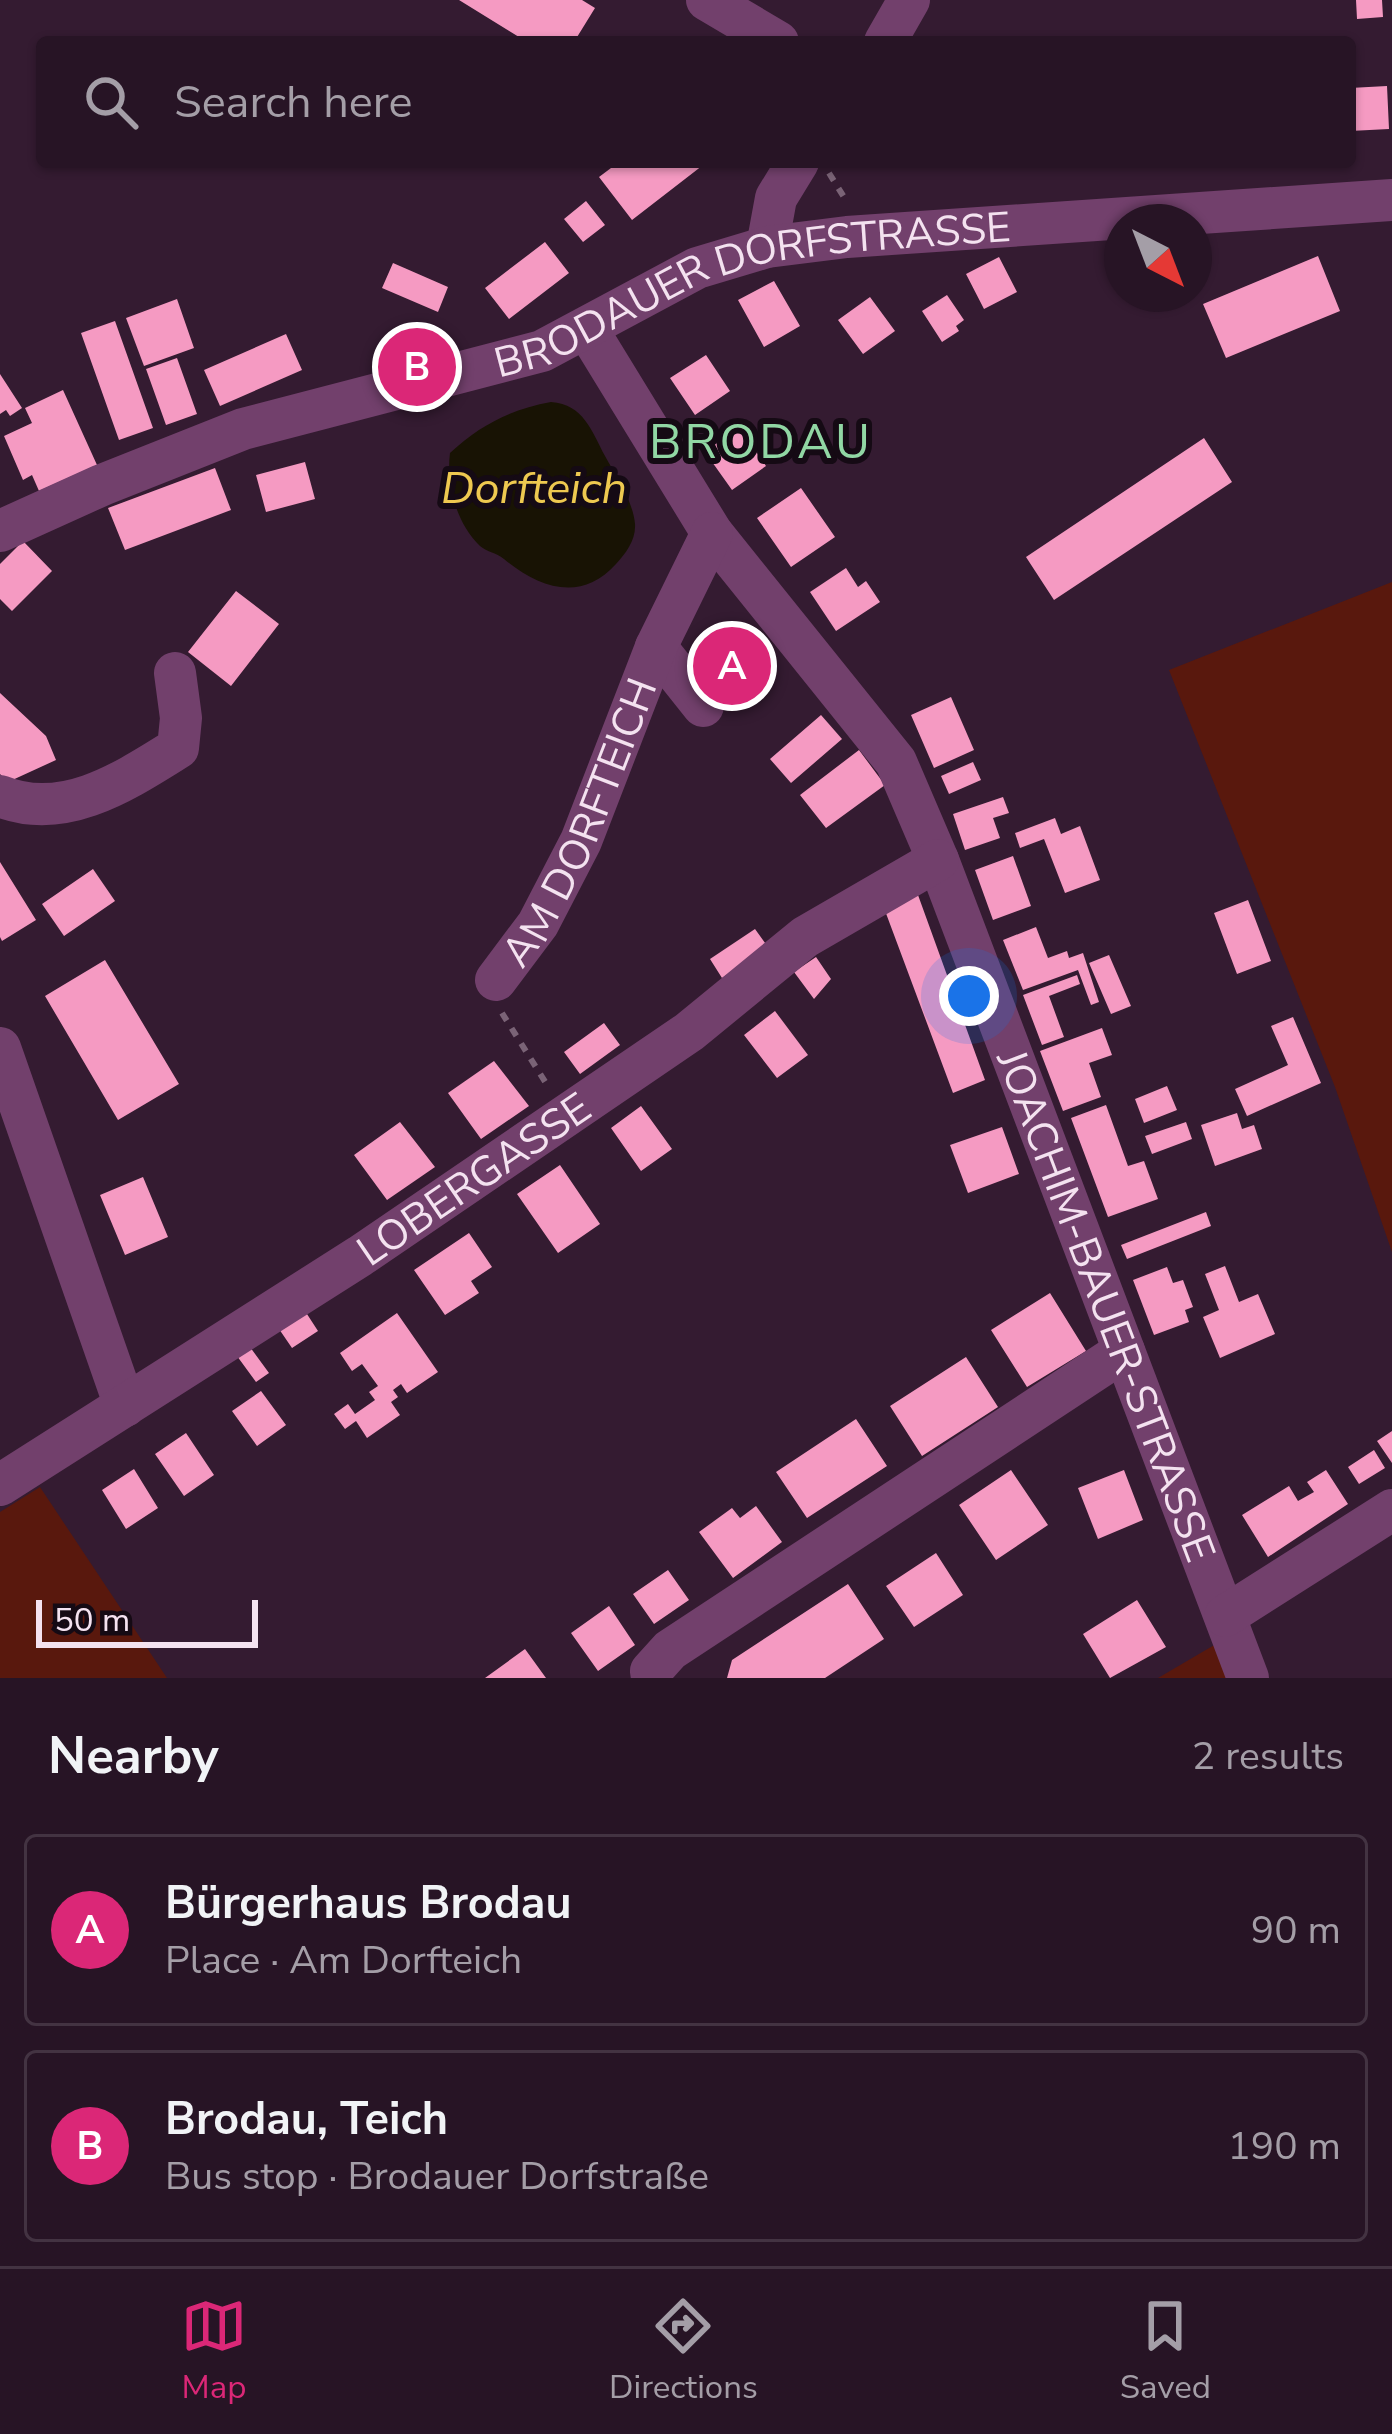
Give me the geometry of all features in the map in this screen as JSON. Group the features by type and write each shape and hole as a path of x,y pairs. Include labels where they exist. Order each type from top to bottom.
{"street":[{"path":"706,0 768,36"},
{"path":"888,36 909,0"},
{"path":"767,247 776,198 794,168"},
{"name":"BRODAUER DORFSTRASSE","path":"0,531 243,430 542,351 697,268 767,247 847,237 1392,200"},
{"name":"JOACHIM-BAUER-STRASSE","path":"587,329 712,533 896,762 938,860 1248,1678"},
{"name":"AM DORFTEICH","path":"496,980 538,924 580,842 656,647 712,533"},
{"name":"AM DORFTEICH","path":"656,647 703,706"},
{"path":"0,796 48,805 86,798 178,748 181,718 175,673"},
{"name":"LOBERGASSE","path":"0,1485 360,1256 689,1032 805,937 938,860"},
{"path":"0,1048 125,1406"},
{"path":"646,1676 670,1650 1124,1351"},
{"path":"1225,1616 1392,1510"}],"path":[{"name":"AM DORFTEICH","path":"496,980 497,1005 565,1114"}],"shaded area":[{"path":"1392,582 1392,1252 1335,1087 1169,670"},
{"path":"40,1487 167,1678 0,1678 0,1512"},
{"path":"1216,1644 1229,1678 1158,1678"}],"water":[{"name":"Dorfteich","path":"551,402 571,408 585,420 623,489 635,524 632,541 616,564 589,584 574,587 531,578 480,546 459,515 450,477 450,453 473,434 510,414"}],"building":[{"path":"459,0 582,0 595,8 578,36 517,36"},
{"path":"1356,0 1382,0 1383,17 1357,19"},
{"path":"1387,86 1389,129 1356,131 1356,88"},
{"path":"611,168 699,168 632,220 599,177"},
{"path":"586,201 605,225 583,242 564,219"},
{"path":"545,242 569,273 509,319 485,288"},
{"path":"1318,256 1340,311 1226,358 1206,312 1212,312 1212,300"},
{"path":"999,257 1017,292 984,309 966,274"},
{"path":"393,263 448,287 438,312 382,288"},
{"path":"774,281 800,326 764,347 738,300"},
{"path":"947,295 964,320 956,326 959,331 942,342 922,311"},
{"path":"870,297 895,331 863,354 838,320"},
{"path":"177,299 194,348 144,366 126,318"},
{"path":"115,321 153,428 119,440 81,333"},
{"path":"286,334 302,370 220,406 204,370"},
{"path":"706,355 730,391 695,415 670,378"},
{"path":"177,358 197,414 166,425 146,369"},
{"path":"0,374 22,408 10,416 6,410 0,414"},
{"path":"63,390 97,465 39,491 32,475 23,480 4,436 32,423 25,408"},
{"path":"739,427 766,466 732,490 705,452"},
{"path":"1204,438 1232,482 1054,600 1026,557"},
{"path":"305,462 315,499 266,512 256,475"},
{"path":"215,468 231,510 125,550 108,508"},
{"path":"801,488 835,537 791,567 757,518"},
{"path":"23,541 52,571 12,611 0,599 0,564"},
{"path":"846,568 858,587 866,581 880,602 836,631 810,592"},
{"path":"236,591 279,624 231,686 188,652"},
{"path":"721,628 766,686 742,705 697,647"},
{"path":"0,693 46,736 56,760 8,782 0,774"},
{"path":"951,697 974,750 934,768 911,715"},
{"path":"821,715 842,739 791,783 770,759"},
{"path":"859,750 885,785 826,828 800,795"},
{"path":"973,762 981,780 949,794 941,776"},
{"path":"1003,797 1009,813 993,818 1000,838 965,850 953,814"},
{"path":"1055,818 1061,834 1080,826 1100,880 1065,893 1044,839 1020,848 1015,833"},
{"path":"1013,856 1031,906 993,920 975,870"},
{"path":"0,862 36,920 2,941 0,937"},
{"path":"93,869 115,901 64,936 42,904"},
{"path":"918,895 985,1080 953,1093 884,908"},
{"path":"1248,900 1271,961 1237,974 1214,913"},
{"path":"1036,927 1048,958 1067,951 1069,958 1083,953 1099,1002 1091,1005 1078,970 1023,990 1003,940"},
{"path":"755,929 768,947 722,978 710,959"},
{"path":"1109,955 1131,1006 1111,1014 1089,963"},
{"path":"816,957 831,979 814,999 794,972"},
{"path":"105,960 179,1084 118,1120 45,996"},
{"path":"1077,975 1080,984 1049,996 1064,1037 1042,1045 1023,995"},
{"path":"775,1011 808,1055 777,1078 744,1035"},
{"path":"1293,1017 1321,1083 1247,1116 1235,1089 1288,1065 1271,1026"},
{"path":"604,1023 620,1045 580,1074 564,1052"},
{"path":"1102,1028 1112,1055 1089,1063 1101,1097 1063,1111 1040,1051"},
{"path":"494,1061 529,1106 481,1139 448,1093"},
{"path":"1167,1086 1177,1110 1144,1123 1135,1099"},
{"path":"1106,1105 1128,1166 1144,1161 1158,1199 1108,1217 1071,1118"},
{"path":"641,1106 672,1149 641,1171 611,1128"},
{"path":"1237,1113 1242,1129 1254,1125 1262,1149 1215,1166 1201,1125"},
{"path":"400,1122 435,1167 387,1200 354,1155"},
{"path":"1186,1122 1192,1139 1152,1154 1145,1136"},
{"path":"1002,1127 1019,1174 968,1193 950,1145"},
{"path":"560,1165 600,1224 558,1253 517,1194"},
{"path":"143,1177 168,1237 125,1255 100,1195"},
{"path":"1206,1212 1211,1226 1127,1259 1121,1245"},
{"path":"469,1233 492,1267 471,1281 479,1293 445,1315 414,1270"},
{"path":"1225,1266 1239,1302 1258,1294 1275,1334 1220,1358 1203,1317 1219,1310 1205,1274"},
{"path":"1167,1267 1173,1283 1183,1280 1193,1307 1185,1310 1189,1322 1154,1335 1133,1280"},
{"path":"1050,1293 1086,1351 1027,1387 991,1330"},
{"path":"305,1311 318,1331 292,1348 279,1329"},
{"path":"397,1313 438,1372 407,1393 401,1384 393,1390 398,1397 391,1402 400,1415 367,1438 356,1421 345,1429 334,1414 348,1404 355,1414 375,1400 369,1392 378,1386 362,1364 352,1371 340,1353"},
{"path":"250,1347 269,1373 256,1382 237,1356"},
{"path":"966,1357 998,1407 922,1456 890,1406"},
{"path":"261,1391 286,1425 257,1446 232,1411"},
{"path":"856,1419 887,1466 807,1518 776,1472"},
{"path":"1392,1431 1392,1463 1377,1441"},
{"path":"186,1433 214,1475 184,1496 155,1454"},
{"path":"1374,1450 1385,1468 1359,1484 1348,1467"},
{"path":"134,1469 158,1508 126,1529 102,1490"},
{"path":"1011,1470 1048,1525 996,1560 959,1505"},
{"path":"1124,1470 1143,1520 1098,1539 1078,1488"},
{"path":"1326,1470 1348,1504 1268,1557 1242,1515 1289,1486 1298,1501 1314,1492 1307,1482"},
{"path":"756,1506 782,1542 733,1578 699,1532 732,1508 740,1518"},
{"path":"936,1553 963,1595 914,1627 886,1586"},
{"path":"668,1570 689,1600 654,1624 633,1594"},
{"path":"848,1584 884,1639 825,1678 727,1678 732,1660"},
{"path":"1137,1600 1166,1647 1110,1678 1083,1634"},
{"path":"609,1606 635,1645 598,1671 571,1633"},
{"path":"525,1649 546,1678 485,1678"}],"place":[{"name":"Brodau, Teich","path":"417,367"},
{"name":"Bürgerhaus Brodau","path":"732,666"}],"district":[{"name":"BRODAU","path":"761,441"}]}
